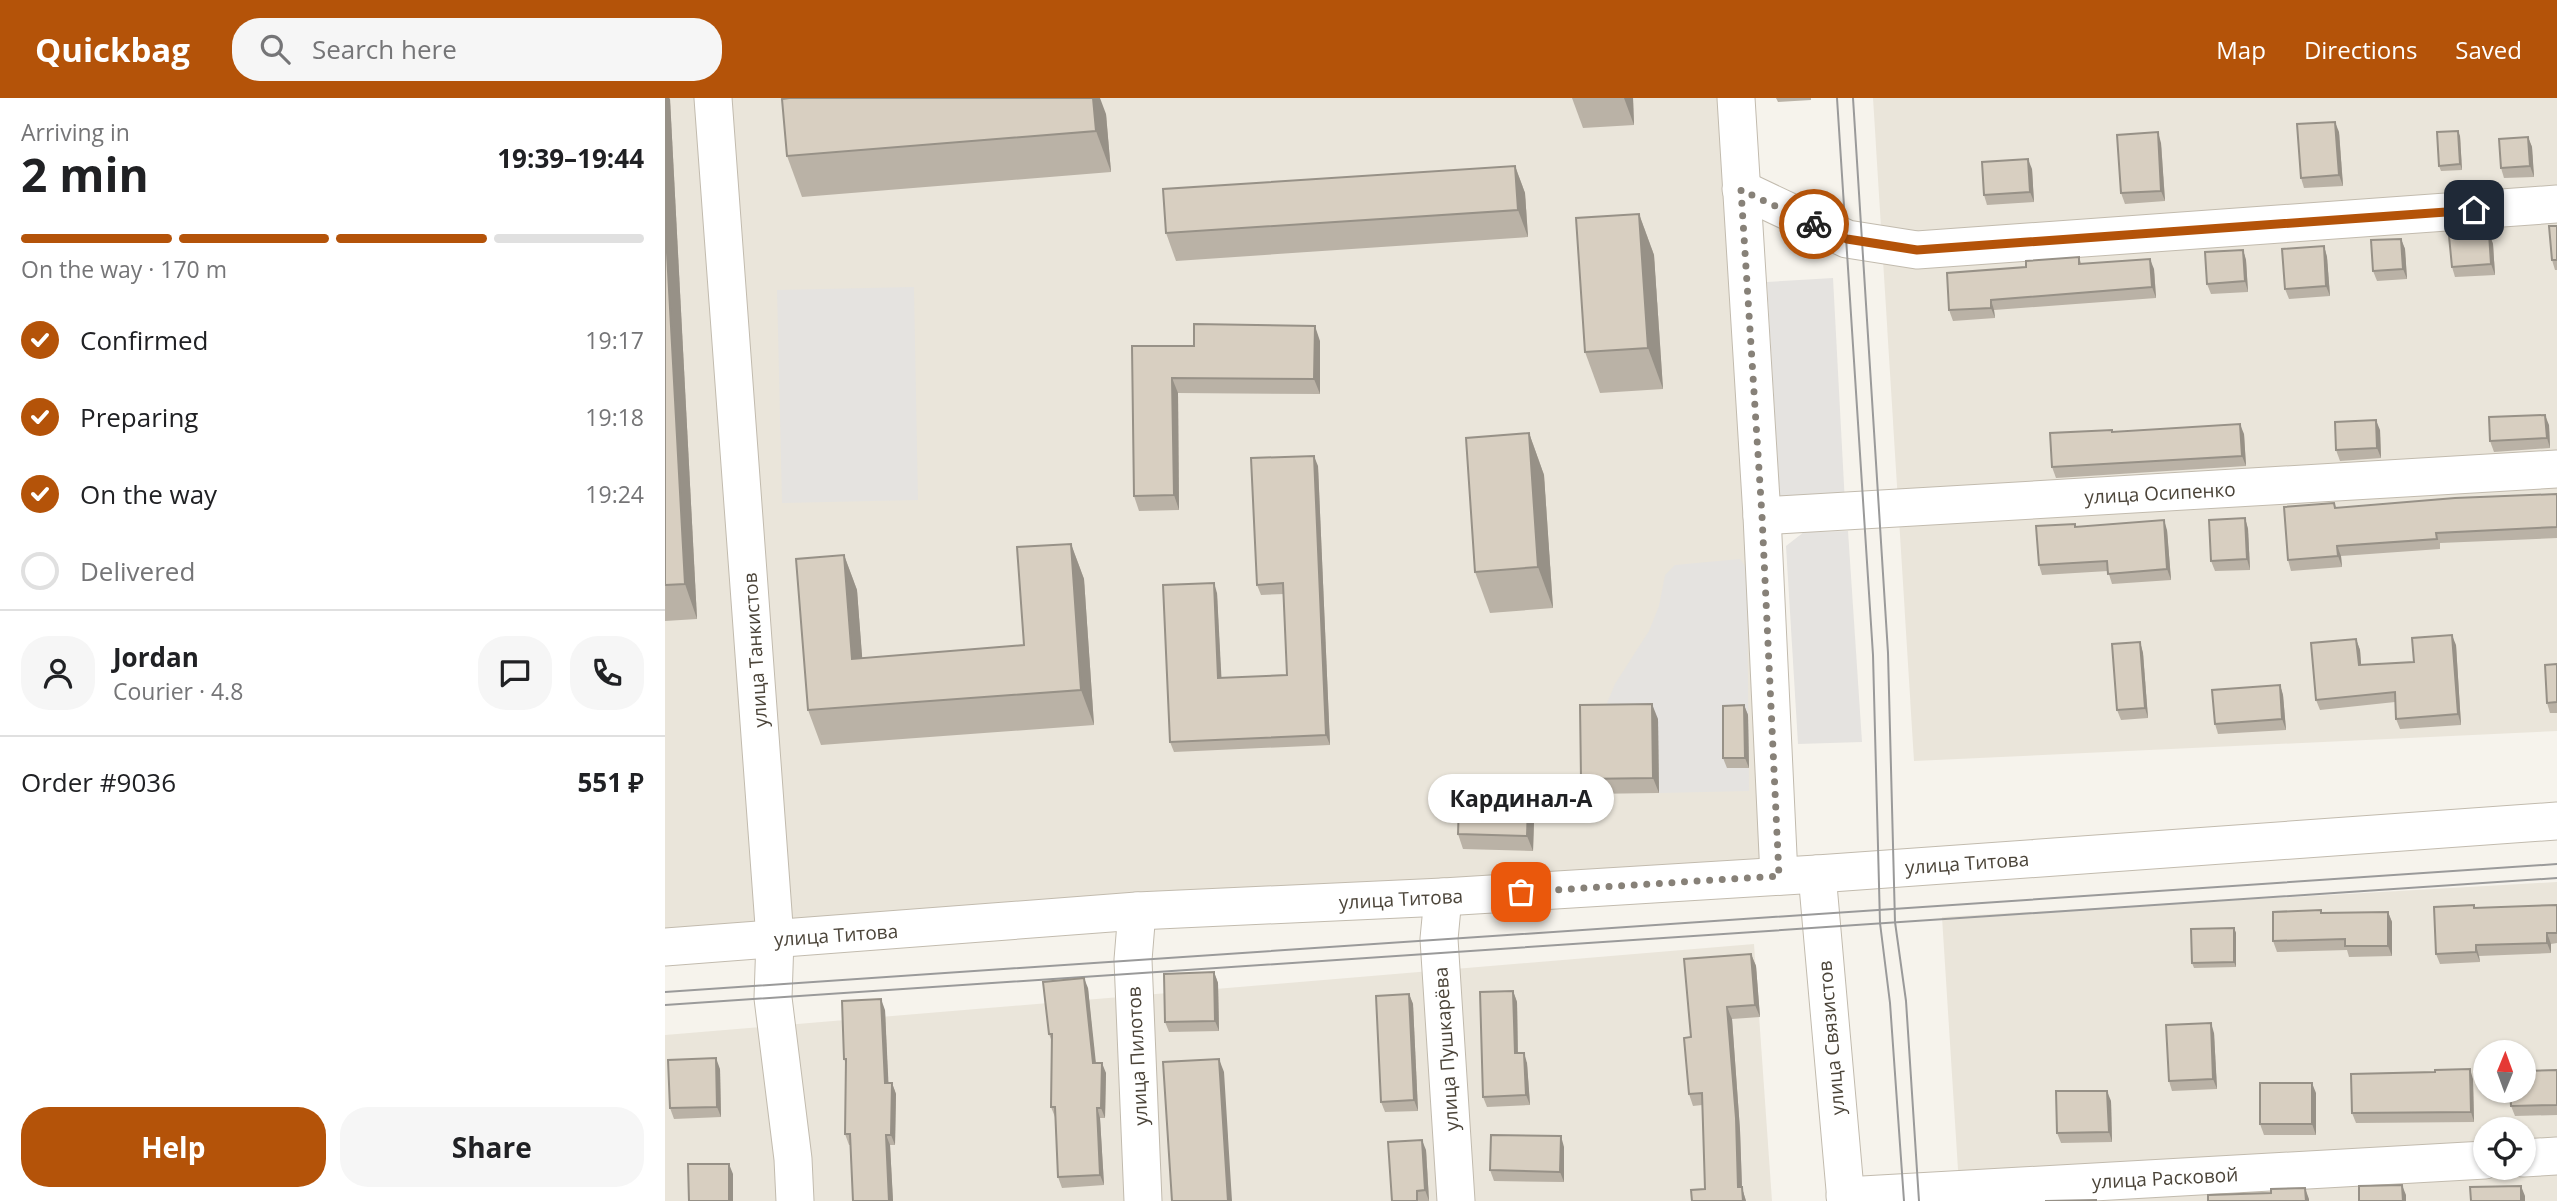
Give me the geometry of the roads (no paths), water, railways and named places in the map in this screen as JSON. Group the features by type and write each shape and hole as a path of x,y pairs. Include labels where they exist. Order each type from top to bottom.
{"street":[{"name":"улица Танкистов","path":"713,98 775,939 772,984 793,1159 795,1201"},
{"path":"1735,98 1762,516 1779,876"},
{"path":"1741,190 1847,239 1917,250 2557,204"},
{"name":"улица Осипенко","path":"1762,516 2557,469"},
{"name":"улица Титова","path":"665,947 1137,911 1443,897 1817,874 2557,821"},
{"name":"улица Связистов","path":"1817,874 1845,1199"},
{"name":"улица Пушкарёва","path":"1443,897 1439,939 1456,1201"},
{"name":"улица Пилотов","path":"1137,911 1133,960 1143,1201"},
{"path":"2536,1157 2557,1156"},
{"name":"улица Расковой","path":"1845,1199 2473,1161"}],"tram line":[{"path":"1837,98 1873,655 1880,923 1890,1003 1904,1201"},
{"path":"1853,98 1888,653 1895,922 1906,1001 1919,1201"},
{"path":"665,992 2557,864"},
{"path":"665,1005 2557,878"}],"place":[{"name":"Кардинал-А","path":"1521,892"}]}
